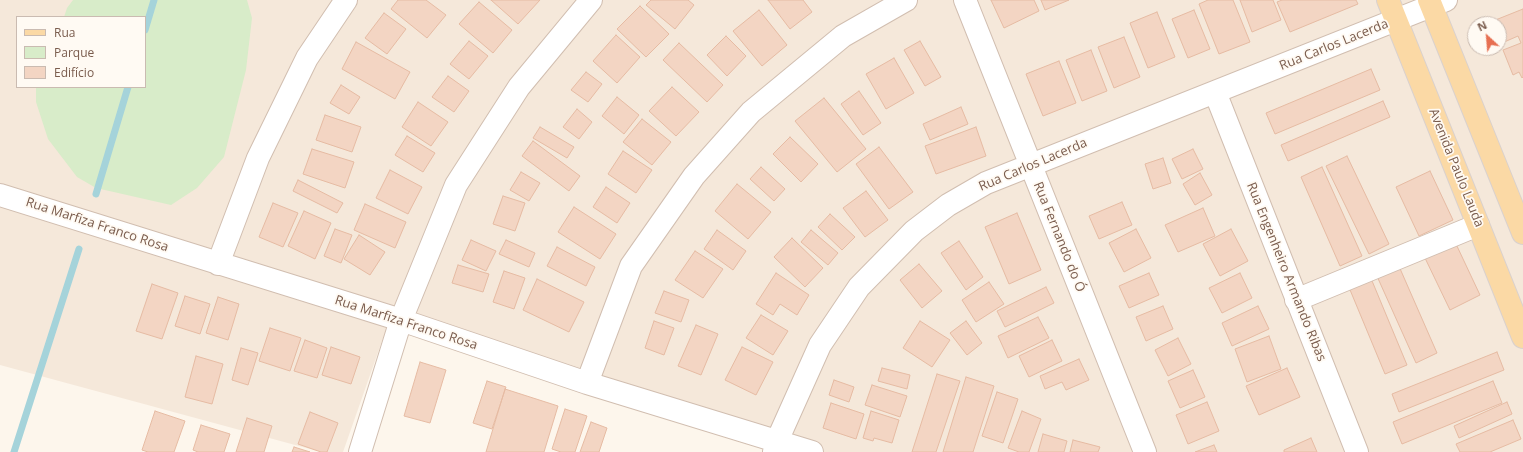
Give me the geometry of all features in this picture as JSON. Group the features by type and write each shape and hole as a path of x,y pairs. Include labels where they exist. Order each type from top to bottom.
{"main road":[{"name":"Avenida Paulo Lauda","path":"1388,0 1523,337"},
{"path":"1435,2 1523,233"}],"street":[{"path":"218,264 258,158 307,58 346,0"},
{"path":"360,452 402,320 456,185 519,87 591,0"},
{"path":"587,383 631,266 694,176 751,112 843,36 906,0"},
{"name":"Rua Fernando do Ó","path":"965,0 1145,452"},
{"name":"Rua Carlos Lacerda","path":"776,447 820,345 860,287 914,231 948,205 986,183 1396,20 1435,2"},
{"name":"Rua Engenheiro Armando Ribas","path":"1215,92 1357,452"},
{"name":"Rua Marfiza Franco Rosa","path":"0,195 402,320 776,447 812,452"},
{"path":"1296,300 1478,225"}],"shaded area":[{"path":"0,0 1523,0 1523,452 812,452 402,320 383,338 343,452 321,452 0,365"}],"green space":[{"path":"73,0 247,0 252,18 246,70 224,157 197,188 171,205 96,188 77,177 48,139 36,102 36,88 146,88 146,16 64,16 67,8"}],"building":[{"path":"398,0 426,0 446,15 427,38 391,9"},
{"path":"491,0 540,0 518,24"},
{"path":"651,0 688,0 694,5 675,29 646,5"},
{"path":"768,0 803,0 812,12 790,29"},
{"path":"991,0 1034,0 1039,11 1004,28"},
{"path":"1041,0 1069,0 1045,10"},
{"path":"1208,0 1233,0 1250,42 1219,54 1199,4"},
{"path":"1240,0 1273,0 1281,20 1252,32"},
{"path":"1282,0 1356,0 1358,4 1290,32 1277,2"},
{"path":"479,2 512,30 493,53 459,24"},
{"path":"640,6 669,34 646,57 617,29"},
{"path":"1523,9 1522,78 1519,72 1513,75 1505,56 1507,56 1507,48 1521,43 1518,36 1507,41 1507,16 1506,16"},
{"path":"759,10 787,45 762,66 733,31"},
{"path":"1194,10 1210,49 1188,58 1172,19"},
{"path":"1157,12 1175,57 1148,68 1130,23"},
{"path":"384,13 406,29 387,54 365,38"},
{"path":"616,35 640,57 617,83 593,61"},
{"path":"726,36 746,56 727,76 707,55"},
{"path":"1124,37 1140,77 1114,88 1098,47"},
{"path":"469,41 488,56 469,79 450,64"},
{"path":"920,41 941,77 925,86 904,50"},
{"path":"356,42 410,72 395,99 342,69"},
{"path":"679,43 723,85 707,102 663,60"},
{"path":"1091,50 1107,91 1082,101 1066,60"},
{"path":"894,58 914,93 886,109 866,74"},
{"path":"1059,61 1076,103 1043,116 1026,74"},
{"path":"1371,69 1380,90 1275,134 1266,113"},
{"path":"586,72 602,84 588,102 571,90"},
{"path":"448,76 469,91 454,112 432,97"},
{"path":"341,85 360,97 349,114 330,103"},
{"path":"672,87 699,112 676,136 649,111"},
{"path":"859,91 881,123 863,135 841,104"},
{"path":"617,97 639,115 624,134 602,116"},
{"path":"824,98 866,149 837,172 795,121"},
{"path":"1383,101 1390,117 1288,161 1281,145"},
{"path":"418,102 448,122 431,146 402,127"},
{"path":"961,107 968,124 930,140 923,124"},
{"path":"577,109 592,122 579,139 563,127"},
{"path":"325,115 361,127 352,152 316,140"},
{"path":"642,119 671,142 652,165 623,142"},
{"path":"540,127 574,147 567,158 533,138"},
{"path":"976,127 986,156 936,174 925,146"},
{"path":"407,136 435,153 423,172 395,155"},
{"path":"790,137 818,164 801,182 773,154"},
{"path":"533,141 580,176 569,191 522,156"},
{"path":"879,147 913,192 889,209 856,164"},
{"path":"312,149 354,162 345,188 303,174"},
{"path":"1193,149 1203,169 1182,179 1172,159"},
{"path":"623,151 652,170 636,193 608,174"},
{"path":"1347,156 1389,244 1369,254 1326,166"},
{"path":"1163,158 1171,183 1153,189 1145,164"},
{"path":"761,167 785,189 774,201 750,179"},
{"path":"1322,167 1362,256 1340,266 1301,177"},
{"path":"390,170 422,187 408,214 376,198"},
{"path":"1430,171 1453,220 1419,236 1396,187"},
{"path":"521,172 540,183 529,201 510,190"},
{"path":"1200,173 1212,195 1195,205 1183,184"},
{"path":"298,180 343,203 337,213 293,191"},
{"path":"737,184 771,212 748,239 715,211"},
{"path":"606,187 630,203 617,223 593,207"},
{"path":"866,191 888,220 865,237 843,208"},
{"path":"503,196 525,203 515,231 493,224"},
{"path":"1122,202 1132,225 1099,239 1089,216"},
{"path":"273,203 298,213 283,247 259,237"},
{"path":"365,204 406,222 395,248 354,230"},
{"path":"574,207 616,234 600,259 558,232"},
{"path":"1203,208 1215,236 1178,252 1165,225"},
{"path":"304,211 331,223 315,259 288,246"},
{"path":"1017,213 1041,270 1009,284 985,227"},
{"path":"830,214 855,237 842,250 818,227"},
{"path":"335,229 352,235 341,263 324,256"},
{"path":"1136,229 1151,258 1124,272 1109,243"},
{"path":"1231,229 1248,261 1220,276 1203,244"},
{"path":"717,230 746,251 733,270 704,249"},
{"path":"811,230 838,253 828,265 801,242"},
{"path":"359,235 385,252 370,275 344,259"},
{"path":"792,238 823,268 805,287 774,257"},
{"path":"471,240 496,251 486,271 462,260"},
{"path":"506,240 535,253 529,267 499,254"},
{"path":"959,241 983,277 966,290 941,253"},
{"path":"1456,244 1480,295 1450,310 1425,258"},
{"path":"557,247 595,267 586,286 547,266"},
{"path":"695,251 723,269 703,298 675,280"},
{"path":"919,264 942,291 922,308 900,280"},
{"path":"1398,264 1437,353 1416,363 1376,274"},
{"path":"458,265 489,274 483,292 452,283"},
{"path":"504,271 525,278 514,309 493,302"},
{"path":"776,273 809,295 797,315 780,304 773,315 756,304"},
{"path":"1149,273 1159,295 1129,308 1119,286"},
{"path":"1240,273 1252,298 1222,313 1209,288"},
{"path":"1370,276 1407,365 1385,374 1348,285"},
{"path":"537,279 584,302 569,332 523,310"},
{"path":"989,282 1004,304 976,322 962,300"},
{"path":"152,284 178,293 162,339 136,331"},
{"path":"1046,287 1054,303 1005,327 997,311"},
{"path":"664,291 689,300 681,322 655,313"},
{"path":"185,296 210,304 200,334 175,326"},
{"path":"218,297 239,304 228,340 206,333"},
{"path":"1163,306 1173,329 1146,341 1136,317"},
{"path":"1258,306 1269,329 1232,346 1222,323"},
{"path":"761,315 788,331 773,355 746,338"},
{"path":"1038,317 1049,338 1008,358 998,336"},
{"path":"654,321 674,328 664,355 645,348"},
{"path":"920,321 950,340 932,367 903,348"},
{"path":"966,321 982,343 967,355 950,333"},
{"path":"696,325 718,334 701,375 678,366"},
{"path":"270,328 301,338 290,371 259,361"},
{"path":"1269,336 1281,369 1247,382 1235,349"},
{"path":"1178,338 1191,364 1168,376 1155,350"},
{"path":"305,340 327,348 317,378 294,371"},
{"path":"1052,340 1062,361 1029,377 1019,356"},
{"path":"331,347 360,357 351,384 322,375"},
{"path":"742,347 773,362 756,395 725,380"},
{"path":"241,348 258,353 248,385 232,380"},
{"path":"1497,352 1504,370 1399,412 1392,394"},
{"path":"196,356 223,364 212,404 185,397"},
{"path":"1079,359 1089,380 1066,390 1062,382 1045,389 1040,376"},
{"path":"420,362 446,370 430,423 404,416"},
{"path":"882,368 910,375 907,389 878,381"},
{"path":"1287,368 1300,397 1259,415 1246,386"},
{"path":"1193,370 1205,397 1180,408 1168,381"},
{"path":"937,374 960,381 936,452 912,452"},
{"path":"966,377 994,386 973,452 943,452"},
{"path":"834,380 854,387 849,402 829,395"},
{"path":"487,381 506,387 492,429 473,423"},
{"path":"1493,381 1502,403 1402,444 1393,422"},
{"path":"872,385 907,396 900,417 865,405"},
{"path":"505,389 558,406 544,452 486,452"},
{"path":"997,392 1018,399 1003,443 982,436"},
{"path":"1207,402 1219,431 1188,444 1176,415"},
{"path":"1507,402 1512,414 1459,438 1454,426"},
{"path":"831,403 864,414 856,439 823,428"},
{"path":"565,409 587,416 575,452 561,452 552,449"},
{"path":"155,411 185,421 174,452 148,452 142,450"},
{"path":"871,411 899,420 892,443 874,438 873,441 863,438"},
{"path":"1022,411 1041,419 1029,452 1019,452 1008,448"},
{"path":"310,412 338,423 327,452 321,452 298,444"},
{"path":"247,418 272,426 264,452 236,452"},
{"path":"1513,420 1521,439 1490,452 1460,452 1456,444"},
{"path":"591,422 607,428 599,452 580,452"},
{"path":"201,425 230,434 224,452 198,452 193,450"},
{"path":"1043,434 1067,441 1064,452 1038,452"},
{"path":"1311,438 1317,452 1284,452 1284,450"},
{"path":"1073,440 1100,447 1098,452 1070,452"},
{"path":"1214,445 1217,452 1195,452"},
{"path":"294,447 310,452 292,452"}],"waterway":[{"path":"146,27 154,0"},
{"path":"96,194 128,88"},
{"path":"14,452 79,249"}]}
